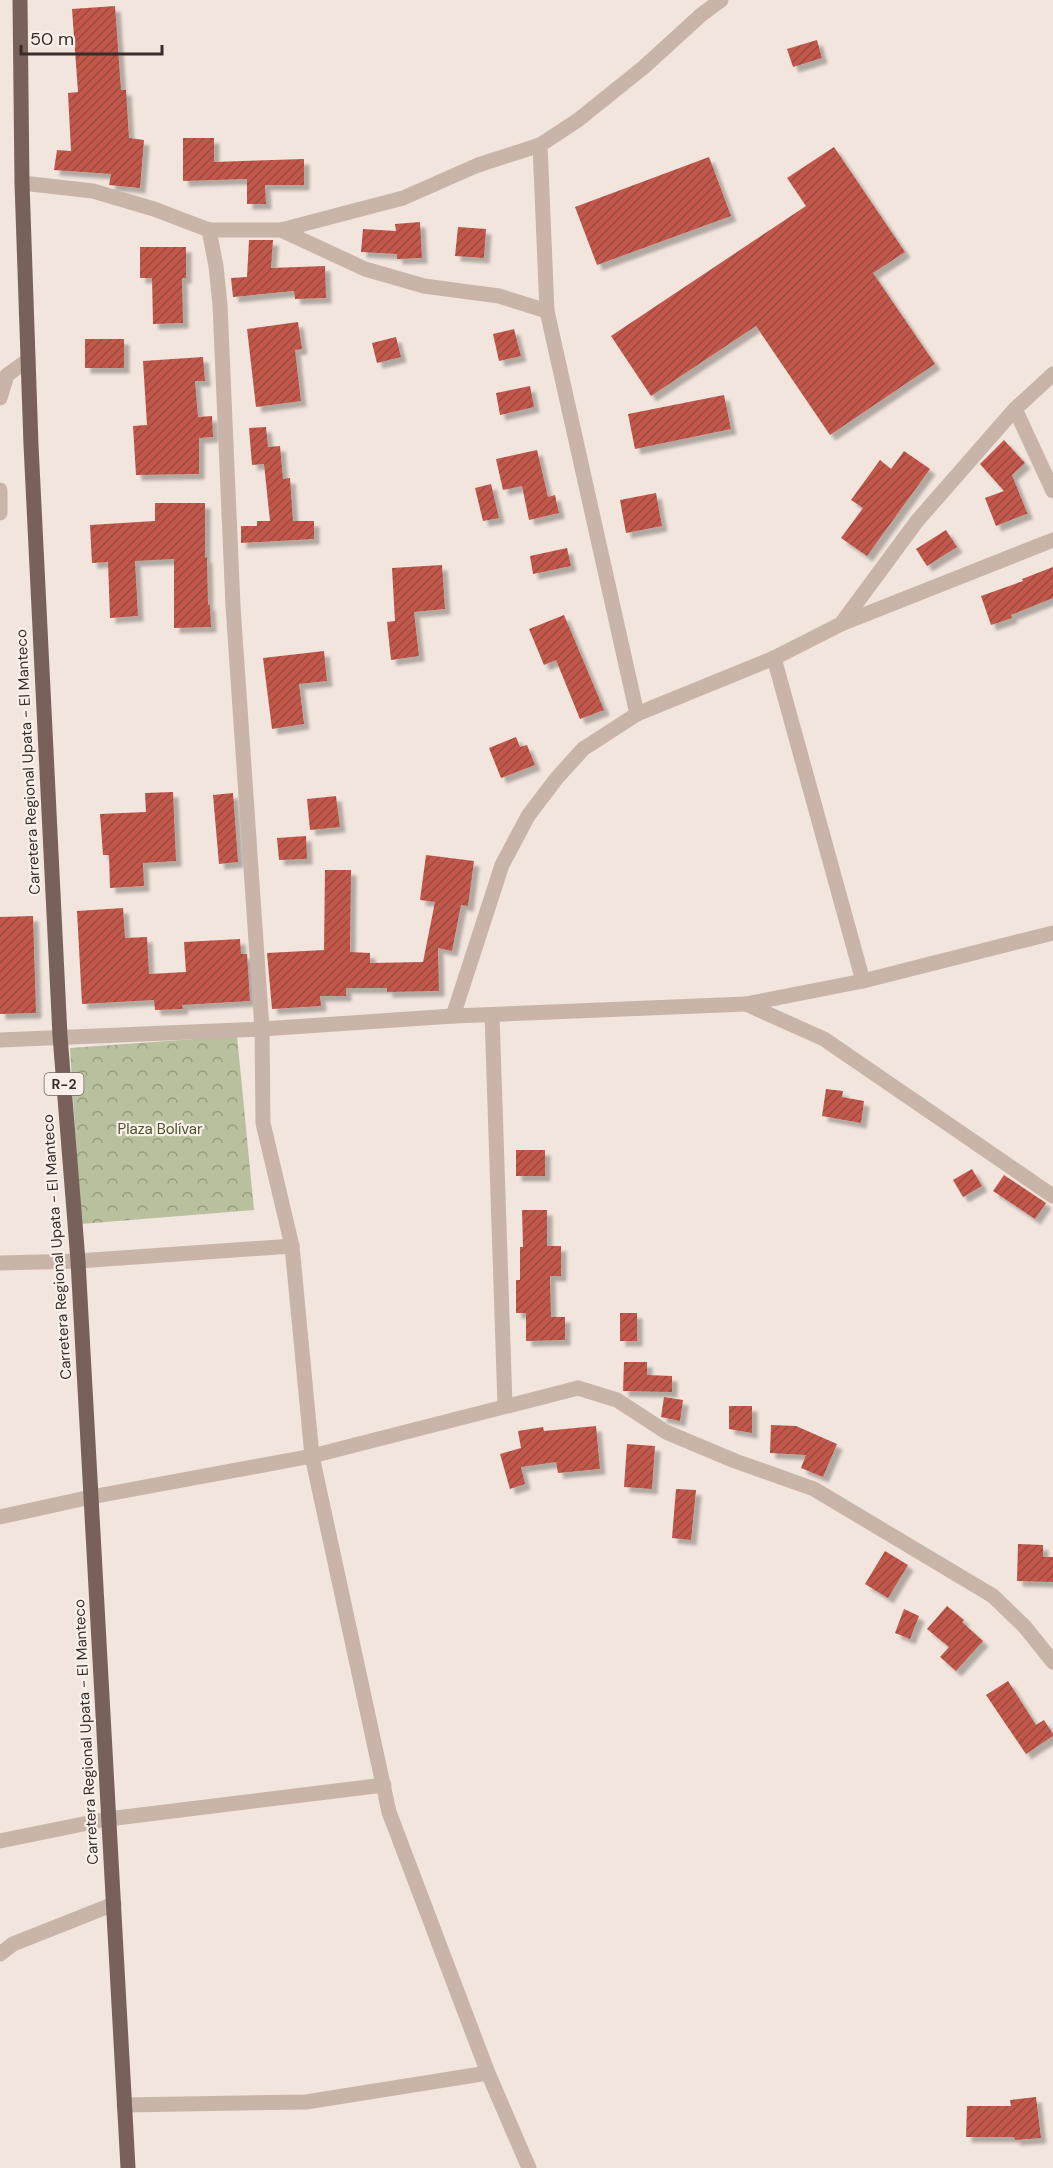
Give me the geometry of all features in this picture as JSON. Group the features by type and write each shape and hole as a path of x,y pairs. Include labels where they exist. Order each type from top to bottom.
{"main road":[{"name":"Carretera Regional Upata - El Manteco","path":"20,0 22,183 28,360 60,1036 78,1261 128,2168"}],"street":[{"path":"22,183 93,191 154,208 209,230 281,230 403,198 478,165 540,145 578,120 644,67 701,15 721,0"},
{"path":"540,145 547,311 637,714"},
{"path":"209,230 220,305 233,606 262,1029 263,1123 292,1246 312,1456 389,1812 488,2073 529,2168"},
{"path":"281,230 365,269 424,286 499,296 547,311"},
{"path":"0,398 7,375 28,360"},
{"path":"841,624 917,521 1015,409 1053,374"},
{"path":"1015,409 1053,491"},
{"path":"0,490 0,513"},
{"path":"453,1016 502,866 528,816 556,779 583,749 637,714 774,658 841,624 1053,540"},
{"path":"774,658 862,981"},
{"path":"0,1041 60,1036 262,1029 453,1016 746,1004 862,981 1053,933"},
{"path":"746,1004 824,1039 1053,1196"},
{"path":"492,1015 505,1405"},
{"path":"0,1263 78,1261 292,1246"},
{"path":"0,1517 91,1497 312,1456 578,1388 617,1400 666,1432 735,1461 814,1489 993,1596 1025,1627 1053,1662"},
{"path":"0,1841 108,1819 384,1785"},
{"path":"0,1954 13,1944 114,1904"},
{"path":"124,2105 306,2102 488,2073"}],"green space":[{"name":"Plaza Bolívar","path":"237,1036 254,1210 81,1224 70,1048"}],"building":[{"path":"115,6 121,90 126,90 129,138 144,140 140,188 109,185 111,174 54,170 57,150 71,151 68,93 78,92 72,9"},
{"path":"817,40 822,58 793,67 787,49"},
{"path":"183,138 214,138 214,162 304,159 304,185 265,185 266,204 247,204 247,179 183,181"},
{"path":"834,147 905,252 873,273 935,364 830,435 756,326 651,396 611,336 806,206 787,178"},
{"path":"709,157 731,216 597,265 575,207"},
{"path":"420,222 422,258 397,259 397,254 361,252 363,229 396,231 395,224"},
{"path":"458,227 486,229 484,258 455,256"},
{"path":"249,240 273,240 271,268 325,266 326,298 295,299 294,291 233,297 231,278 247,277"},
{"path":"140,247 186,247 186,278 182,278 183,323 153,324 152,278 140,278"},
{"path":"298,322 302,349 295,350 301,401 256,407 247,329"},
{"path":"514,329 521,356 499,361 493,334"},
{"path":"396,337 401,357 377,363 372,343"},
{"path":"85,339 124,339 124,368 85,368"},
{"path":"203,357 205,381 195,381 198,417 212,416 213,437 199,438 199,474 136,475 133,426 147,425 143,361"},
{"path":"530,386 534,407 500,415 496,393"},
{"path":"724,395 731,429 635,449 628,414"},
{"path":"266,427 268,447 280,446 283,479 290,478 293,521 314,521 314,539 241,543 241,526 257,526 257,521 270,521 264,464 252,465 249,428"},
{"path":"1004,440 1025,463 1012,475 1028,515 996,526 985,498 1004,491 980,464"},
{"path":"537,450 548,497 555,495 559,513 529,520 522,486 503,490 496,459"},
{"path":"904,451 930,469 867,556 841,538 863,508 851,500 880,460 891,469"},
{"path":"491,484 499,518 483,521 475,488"},
{"path":"656,493 662,526 626,533 620,500"},
{"path":"155,503 205,503 205,558 207,557 211,627 174,628 174,559 135,561 138,616 110,618 108,562 92,563 90,525 155,521"},
{"path":"946,530 957,547 927,566 916,549"},
{"path":"567,548 571,566 533,574 530,556"},
{"path":"442,565 445,609 414,612 419,656 391,660 387,622 395,621 392,568"},
{"path":"1053,567 1053,598 1011,615 1012,618 991,625 981,596"},
{"path":"564,615 604,710 580,719 556,660 544,665 529,629"},
{"path":"324,651 327,681 299,684 304,724 272,729 263,658"},
{"path":"516,737 520,747 527,745 535,765 501,778 489,748"},
{"path":"173,792 176,861 143,863 144,886 110,888 109,855 103,855 100,814 146,812 145,793"},
{"path":"233,793 238,862 219,864 213,795"},
{"path":"336,796 340,827 310,830 307,799"},
{"path":"306,836 307,859 279,860 277,838"},
{"path":"426,855 474,861 468,906 461,905 452,951 438,948 439,991 387,992 387,988 346,988 346,996 320,996 321,1006 272,1009 267,953 324,950 325,870 351,870 350,952 370,953 370,963 423,962 435,902 420,900"},
{"path":"123,908 125,938 147,937 149,974 186,972 184,942 240,939 241,954 247,954 250,1001 182,1005 183,1009 155,1010 154,1000 82,1004 77,911"},
{"path":"33,916 36,1013 0,1014 0,917"},
{"path":"826,1089 843,1091 842,1097 864,1101 861,1123 822,1116"},
{"path":"516,1150 545,1150 545,1176 516,1176"},
{"path":"972,1169 982,1186 963,1197 953,1180"},
{"path":"1004,1175 1046,1203 1035,1219 993,1191"},
{"path":"522,1210 547,1210 547,1246 561,1246 561,1276 550,1276 551,1317 565,1317 565,1340 526,1341 526,1313 516,1313 516,1280 520,1280 520,1247 523,1247"},
{"path":"620,1313 637,1313 637,1341 620,1341"},
{"path":"624,1362 647,1362 647,1375 672,1376 672,1392 623,1391"},
{"path":"664,1397 683,1400 680,1421 661,1417"},
{"path":"729,1406 752,1406 752,1433 729,1429"},
{"path":"771,1425 796,1426 837,1444 823,1477 801,1468 806,1455 770,1453"},
{"path":"596,1426 600,1469 558,1473 556,1462 521,1467 525,1484 510,1489 500,1454 521,1448 518,1431 543,1427 544,1431"},
{"path":"627,1444 655,1446 652,1489 624,1487"},
{"path":"676,1489 696,1490 691,1540 672,1538"},
{"path":"1018,1544 1043,1545 1043,1557 1053,1557 1053,1582 1017,1581"},
{"path":"885,1551 908,1565 888,1598 865,1584"},
{"path":"947,1606 964,1620 962,1622 983,1641 956,1671 940,1657 949,1647 927,1629"},
{"path":"904,1609 919,1616 910,1639 895,1633"},
{"path":"1008,1681 1036,1725 1044,1720 1053,1734 1026,1754 986,1695"},
{"path":"1036,2097 1041,2138 1015,2140 1014,2137 966,2137 967,2106 1011,2106 1010,2100"}]}
